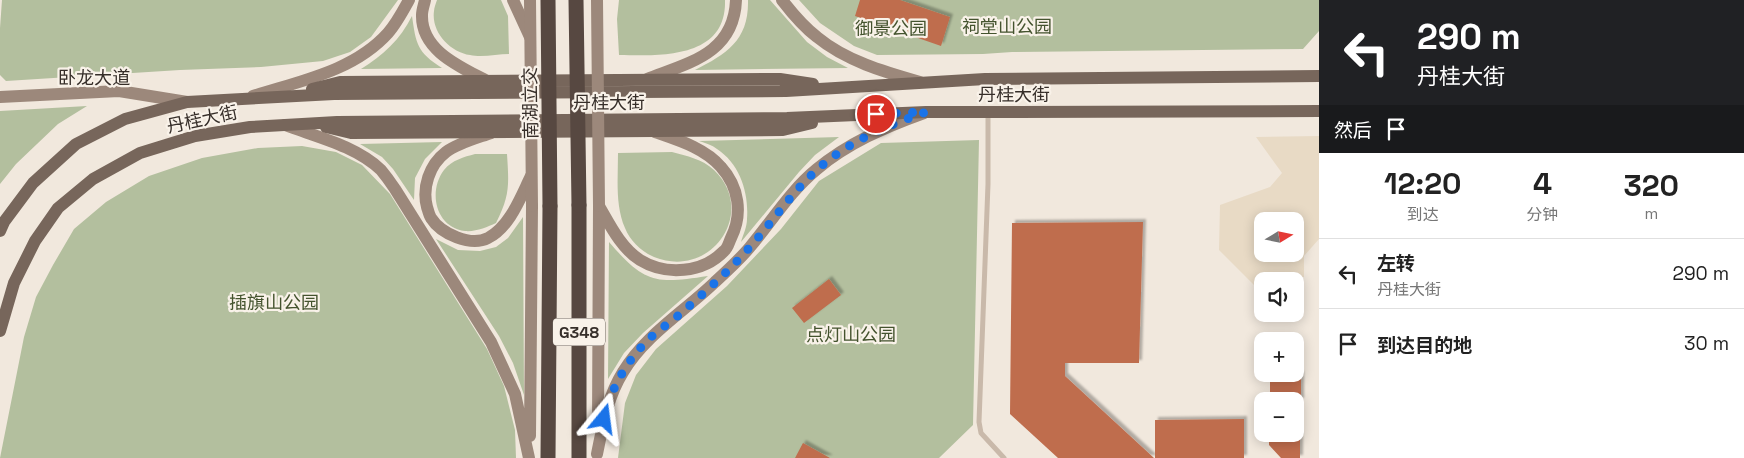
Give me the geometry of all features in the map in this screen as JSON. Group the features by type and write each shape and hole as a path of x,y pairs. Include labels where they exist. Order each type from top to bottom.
{"highway":[{"name":"南湖立交","path":"548,0 550,206 548,458"},
{"name":"G348","path":"576,0 579,205 579,458"}],"main road":[{"name":"丹桂大街","path":"0,231 4,222 34,183 76,144 125,119 187,102 344,94 786,91 985,79 1319,76"},
{"path":"285,96 340,82 780,79 838,87"},
{"name":"丹桂大街","path":"0,331 14,283 35,241 58,208 93,179 140,153 195,136 250,127 314,123 787,118 926,112 1319,111"},
{"path":"314,123 351,133 783,130 842,116"}],"street":[{"path":"245,99 345,65 369,50 389,32 408,0"},
{"path":"425,0 422,16 427,38 439,52 454,63 487,81"},
{"path":"513,0 530,37"},
{"path":"530,0 532,206 530,458"},
{"path":"644,80 691,62 713,51 727,36 734,17 736,0"},
{"path":"782,0 817,38 847,56 880,71 920,82"},
{"path":"597,456 598,3"},
{"name":"卧龙大道","path":"0,97 120,91 187,102"},
{"path":"597,456 608,402 623,371 645,343 714,283 749,249 791,195 815,170 863,138 890,125 926,112"},
{"path":"285,125 337,144 363,156 381,170 396,189 491,342 505,368 515,394 530,458"},
{"path":"598,206 623,244 639,259 658,269 679,270 698,268 711,262 726,250 736,228 739,207 732,183 721,166 706,154 653,131"},
{"path":"493,132 445,152 433,166 425,184 425,199 430,218 443,230 457,238 472,241 487,239 501,228 513,211 531,176"}],"lane":[{"path":"988,112 988,184 979,422 981,433 1004,458"}],"green space":[{"path":"2,0 398,0 371,37 350,52 323,61 261,67 6,81 0,75"},
{"path":"437,0 501,0 508,16 509,54 475,56 463,53 449,45 443,40 434,19"},
{"path":"619,0 725,0 723,19 715,34 703,44 671,54 619,55 617,19"},
{"path":"748,0 770,0 807,42 827,57 848,68 695,70 717,58 734,44 745,26"},
{"name":"祠堂山公园","path":"799,0 1319,0 1319,31 1303,49 877,55 854,46 820,23"},
{"path":"412,16 419,46 427,57 442,68 361,69 390,46"},
{"path":"87,106 58,124 16,164 0,184 0,111"},
{"path":"839,137 815,155 799,172 741,242 746,225 747,209 741,180 732,163 725,155 713,146 699,141"},
{"name":"点灯山公园","path":"979,140 973,425 939,458 618,458 625,403 636,375 656,349 727,286 781,229 819,181 881,143"},
{"path":"442,142 425,159 415,178 414,200 393,169 382,157 360,144"},
{"name":"插旗山公园","path":"302,146 336,152 362,165 390,194 487,349 504,386 515,430 516,458 0,458 24,337 36,297 74,229 106,202 149,176 202,158 258,148"},
{"path":"672,152 699,161 714,170 726,187 731,205 729,222 722,238 710,251 694,259 675,262 654,257 633,242 627,233 622,219 618,191 618,153"},
{"path":"475,154 507,154 508,190 496,223 485,228 465,231 447,223 441,215 437,207 436,188 439,178 447,167 458,159"},
{"path":"523,217 524,395 513,363 499,336 436,239 458,250 480,251 496,247 508,238"},
{"path":"609,242 632,266 652,278 676,280 708,276 643,333 624,353 608,379"}],"shaded area":[{"path":"1319,136 1319,239 1304,256 1304,212 1254,212 1254,262 1304,262 1304,272 1254,272 1254,285 1219,250 1220,205 1270,187 1282,173 1256,137"}],"building":[{"path":"860,0 900,0 950,17 941,46 855,16"},
{"path":"1143,222 1139,363 1065,363 1065,376 1154,458 1058,458 1010,414 1012,223"},
{"path":"829,279 841,295 804,323 792,308"},
{"path":"1270,382 1301,382 1301,392 1270,392"},
{"path":"1244,419 1244,458 1155,458 1155,420"},
{"path":"1269,442 1300,442 1300,458 1281,458 1269,445"},
{"path":"803,443 830,458 795,458"}],"route":[{"path":"604,419 608,402 623,371 645,343 680,314 749,249 791,195 815,170 863,138 890,125 926,112 876,114"}],"park label":[{"name":"御景公园","path":"891,28"}]}
